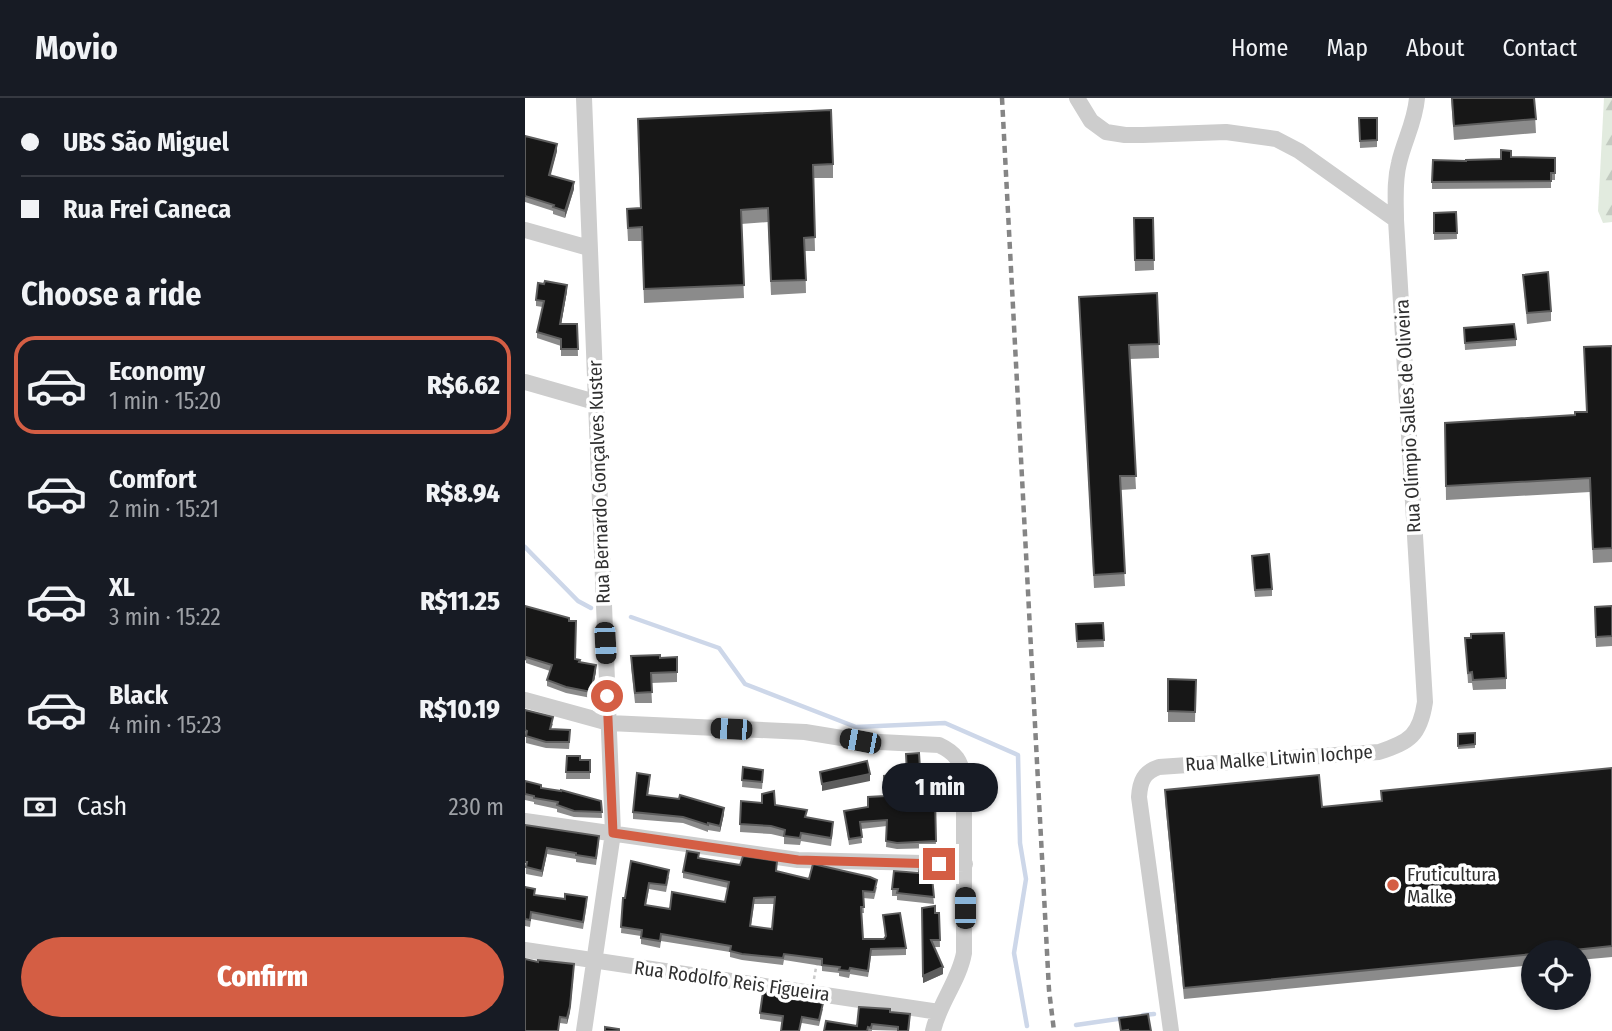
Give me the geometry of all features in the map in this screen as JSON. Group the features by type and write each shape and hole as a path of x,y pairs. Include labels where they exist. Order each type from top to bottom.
{"street":[{"name":"Rua Bernardo Gonçalves Kuster","path":"584,98 613,833 584,1031"},
{"path":"1077,98 1091,121 1106,132 1143,135 1226,132 1276,139 1299,151 1396,220"},
{"name":"Rua Olímpio Salles de Oliveira","path":"1414,735 1422,722 1425,702 1396,220 1396,177 1399,160 1411,130 1416,98"},
{"path":"525,230 589,248"},
{"path":"525,382 595,402"},
{"path":"525,701 609,723 805,732 860,741 939,745 951,750 958,758 964,779 964,953 953,988 939,1012 933,1031"},
{"name":"Rua Malke Litwin Iochpe","path":"1171,1031 1139,797 1144,776 1159,767 1379,752 1401,745 1414,735"},
{"path":"525,821 815,862 965,864"},
{"name":"Rua Rodolfo Reis Figueira","path":"525,950 939,1012"}],"path":[{"path":"812,993 818,956"}],"green space":[{"path":"1604,98 1612,98 1612,222 1603,223 1598,211"}],"building":[{"path":"1452,98 1534,98 1536,119 1454,126"},
{"path":"831,110 833,164 813,165 815,237 804,238 806,280 771,281 768,208 741,210 744,285 644,289 642,227 628,228 627,209 641,208 638,119"},
{"path":"1359,118 1377,118 1377,140 1360,141"},
{"path":"525,136 557,144 549,175 574,182 565,211 525,196"},
{"path":"1501,150 1511,151 1511,157 1555,158 1555,173 1551,173 1551,181 1432,182 1433,160 1501,159"},
{"path":"1456,212 1457,233 1434,233 1434,213"},
{"path":"1134,218 1153,218 1154,260 1135,260"},
{"path":"1548,272 1551,311 1527,313 1523,275"},
{"path":"545,281 567,285 560,324 577,324 578,349 561,349 561,339 537,332 544,301 536,300 538,283 544,284"},
{"path":"1157,293 1159,344 1129,345 1136,476 1120,476 1125,573 1094,575 1079,297"},
{"path":"1514,324 1516,339 1465,343 1464,328"},
{"path":"1612,346 1612,548 1593,549 1590,478 1446,486 1445,423 1587,412 1584,347"},
{"path":"1269,554 1272,589 1255,590 1252,556"},
{"path":"525,606 576,621 575,659 596,665 591,692 547,680 552,665 526,657 525,660"},
{"path":"1612,606 1612,636 1596,637 1595,607"},
{"path":"1103,623 1104,640 1077,641 1076,624"},
{"path":"1504,633 1506,678 1473,680 1472,672 1468,673 1465,638 1471,638 1471,634"},
{"path":"660,655 660,658 677,657 677,672 651,673 652,692 635,693 631,656"},
{"path":"1168,679 1196,680 1195,712 1168,711"},
{"path":"525,710 553,717 550,729 570,730 569,742 546,742 526,736"},
{"path":"1475,733 1475,744 1458,746 1458,734"},
{"path":"919,753 921,784 931,783 932,797 935,797 936,841 886,841 887,820 860,822 862,837 849,839 844,811 868,807 868,797 885,796 884,776 907,774 906,754"},
{"path":"567,756 580,756 580,760 590,760 590,772 566,772"},
{"path":"867,761 870,774 822,784 820,772"},
{"path":"743,767 763,770 762,782 742,780"},
{"name":"Fruticultura Malke","path":"1612,768 1612,946 1591,948 1591,940 1521,940 1521,955 1184,988 1165,790 1319,775 1322,807 1382,801 1381,791"},
{"path":"637,773 650,775 647,795 679,799 680,795 724,808 720,826 683,817 633,812"},
{"path":"525,781 541,785 541,788 561,790 601,801 602,812 574,811 557,805 558,802 534,798 525,794"},
{"path":"774,791 775,805 807,810 805,817 833,822 831,838 801,833 800,838 784,836 785,830 771,826 740,824 741,801 762,803 762,794"},
{"path":"525,825 599,836 596,858 547,848 542,871 526,867"},
{"path":"687,851 699,853 698,858 740,865 743,856 777,861 776,871 809,879 813,864 870,877 877,880 874,892 863,891 863,939 884,939 886,936 883,915 900,913 906,948 871,949 868,971 850,968 849,971 822,965 822,959 784,954 783,958 742,954 730,951 731,946 661,934 660,941 641,938 642,930 621,927 623,898 631,861 669,870 666,885 649,883 645,905 670,909 672,892 725,902 729,882 683,872","holes":["775,897 772,929 750,926 754,898"]},
{"path":"920,866 944,867 941,877 932,877 934,897 897,893 898,889 892,889 894,871 919,873"},
{"path":"525,887 535,889 534,895 565,899 565,894 587,897 583,922 531,912 530,920 525,919"},
{"path":"935,906 935,913 939,913 940,940 931,940 943,967 923,976 922,908"},
{"path":"525,959 574,964 570,1006 567,1018 560,1017 558,1031 525,1031"},
{"path":"763,992 777,994 777,997 823,1003 819,1020 802,1017 799,1031 781,1031 783,1016 760,1013"},
{"path":"859,1007 890,1009 890,1012 910,1014 908,1031 872,1024 867,1031 824,1031 826,1021 857,1026"},
{"path":"1148,1014 1151,1031 1121,1031 1119,1018"},
{"path":"605,1027 619,1029 619,1031 605,1031"}],"waterway":[{"path":"525,547 578,601 591,608"},
{"path":"631,617 719,648 745,684 856,727 945,723 1018,755 1020,843 1026,879 1014,953 1027,1026"},
{"path":"1143,1015 1154,1014"},
{"path":"1076,1025 1124,1018"}],"railway":[{"path":"1002,98 1049,990 1054,1031"}],"place":[{"name":"Fruticultura Malke","path":"1393,885"}],"route":[{"path":"607,696 613,833 798,860 939,864"}]}
